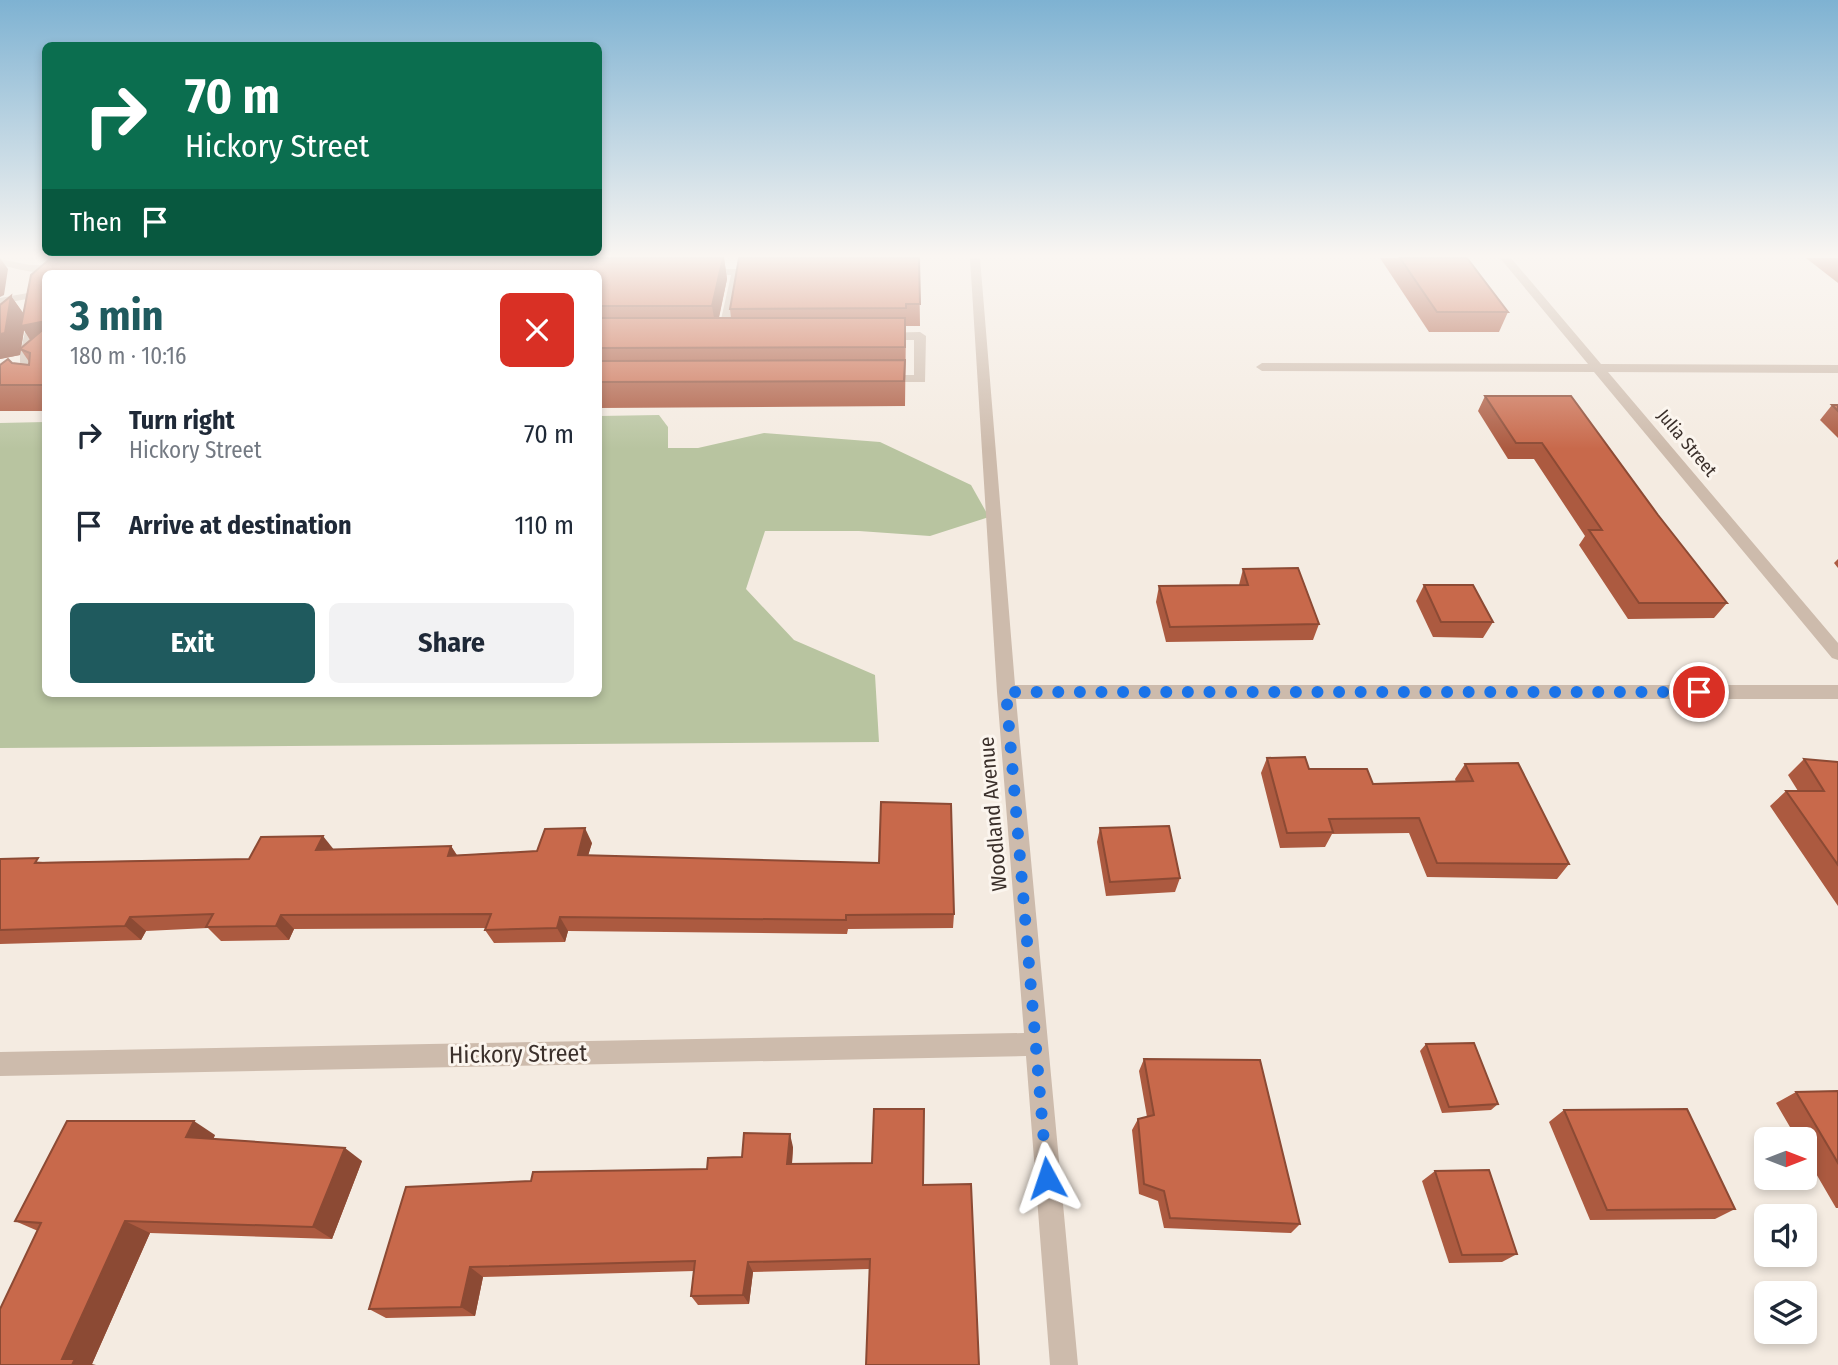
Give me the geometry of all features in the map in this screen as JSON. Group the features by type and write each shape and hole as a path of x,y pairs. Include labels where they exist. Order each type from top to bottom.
{"street":[{"path":"34,322 26,355 26,373 36,383 42,384"},
{"path":"723,337 726,322"},
{"name":"Woodland Avenue","path":"980,322 1006,692 1064,1365"},
{"name":"Julia Street","path":"1559,322 1838,654"},
{"path":"864,379 920,379 920,336 868,336"},
{"path":"29,338 42,338"},
{"path":"1262,367 1838,369"},
{"path":"1006,692 1838,692"},
{"name":"Hickory Street","path":"0,1064 1036,1044"}],"green space":[{"path":"659,415 668,427 668,448 698,448 764,433 880,442 971,485 989,517 930,536 859,531 765,531 746,589 794,640 875,675 879,742 0,748 0,423 42,422 42,697 602,697 602,416"}],"building":[{"path":"0,322 7,322 5,333 0,334"},
{"path":"22,322 42,322 42,322 21,326"},
{"path":"602,322 905,322 905,347 602,348"},
{"path":"42,330 42,385 0,385 0,365 8,359 12,363 29,365 30,353 20,349"},
{"path":"905,360 904,381 602,382 602,361"},
{"path":"1485,396 1571,396 1658,515 1727,603 1639,603 1589,530 1602,530 1542,443 1516,443"},
{"path":"1298,568 1319,624 1170,627 1159,586 1248,585 1243,569"},
{"path":"1424,585 1473,585 1493,622 1441,622"},
{"path":"1305,757 1309,769 1367,769 1373,784 1473,781 1465,764 1518,763 1569,864 1437,863 1419,818 1329,819 1333,832 1287,833 1267,758"},
{"path":"1804,759 1838,762 1838,865 1786,791 1824,791"},
{"path":"881,802 951,804 954,914 846,915 846,920 560,917 557,928 485,930 491,914 281,915 276,926 206,927 213,914 130,917 125,926 0,930 0,859 38,858 35,863 249,859 261,837 323,836 316,850 451,846 448,856 537,851 545,829 585,828 578,855 879,863"},
{"path":"1169,826 1180,878 1110,882 1100,828"},
{"path":"1474,1043 1498,1104 1449,1107 1426,1044"},
{"path":"1144,1059 1260,1060 1300,1224 1170,1218 1164,1191 1144,1184 1138,1119 1154,1115"},
{"path":"1838,1091 1838,1163 1817,1127 1796,1092"},
{"path":"874,1109 924,1109 923,1185 971,1184 979,1365 866,1365 870,1259 748,1262 743,1295 691,1296 695,1261 470,1267 461,1307 369,1309 406,1187 531,1181 533,1172 707,1169 708,1158 742,1157 744,1133 790,1134 787,1164 872,1163"},
{"path":"1687,1109 1735,1209 1607,1210 1564,1110"},
{"path":"67,1121 194,1121 186,1137 345,1148 313,1227 125,1221 62,1359 75,1359 72,1365 0,1365 0,1309 41,1223 15,1221"},
{"path":"1489,1170 1517,1254 1462,1255 1435,1171"}],"route":[{"path":"1047,1178 1006,692 1699,692"}]}
